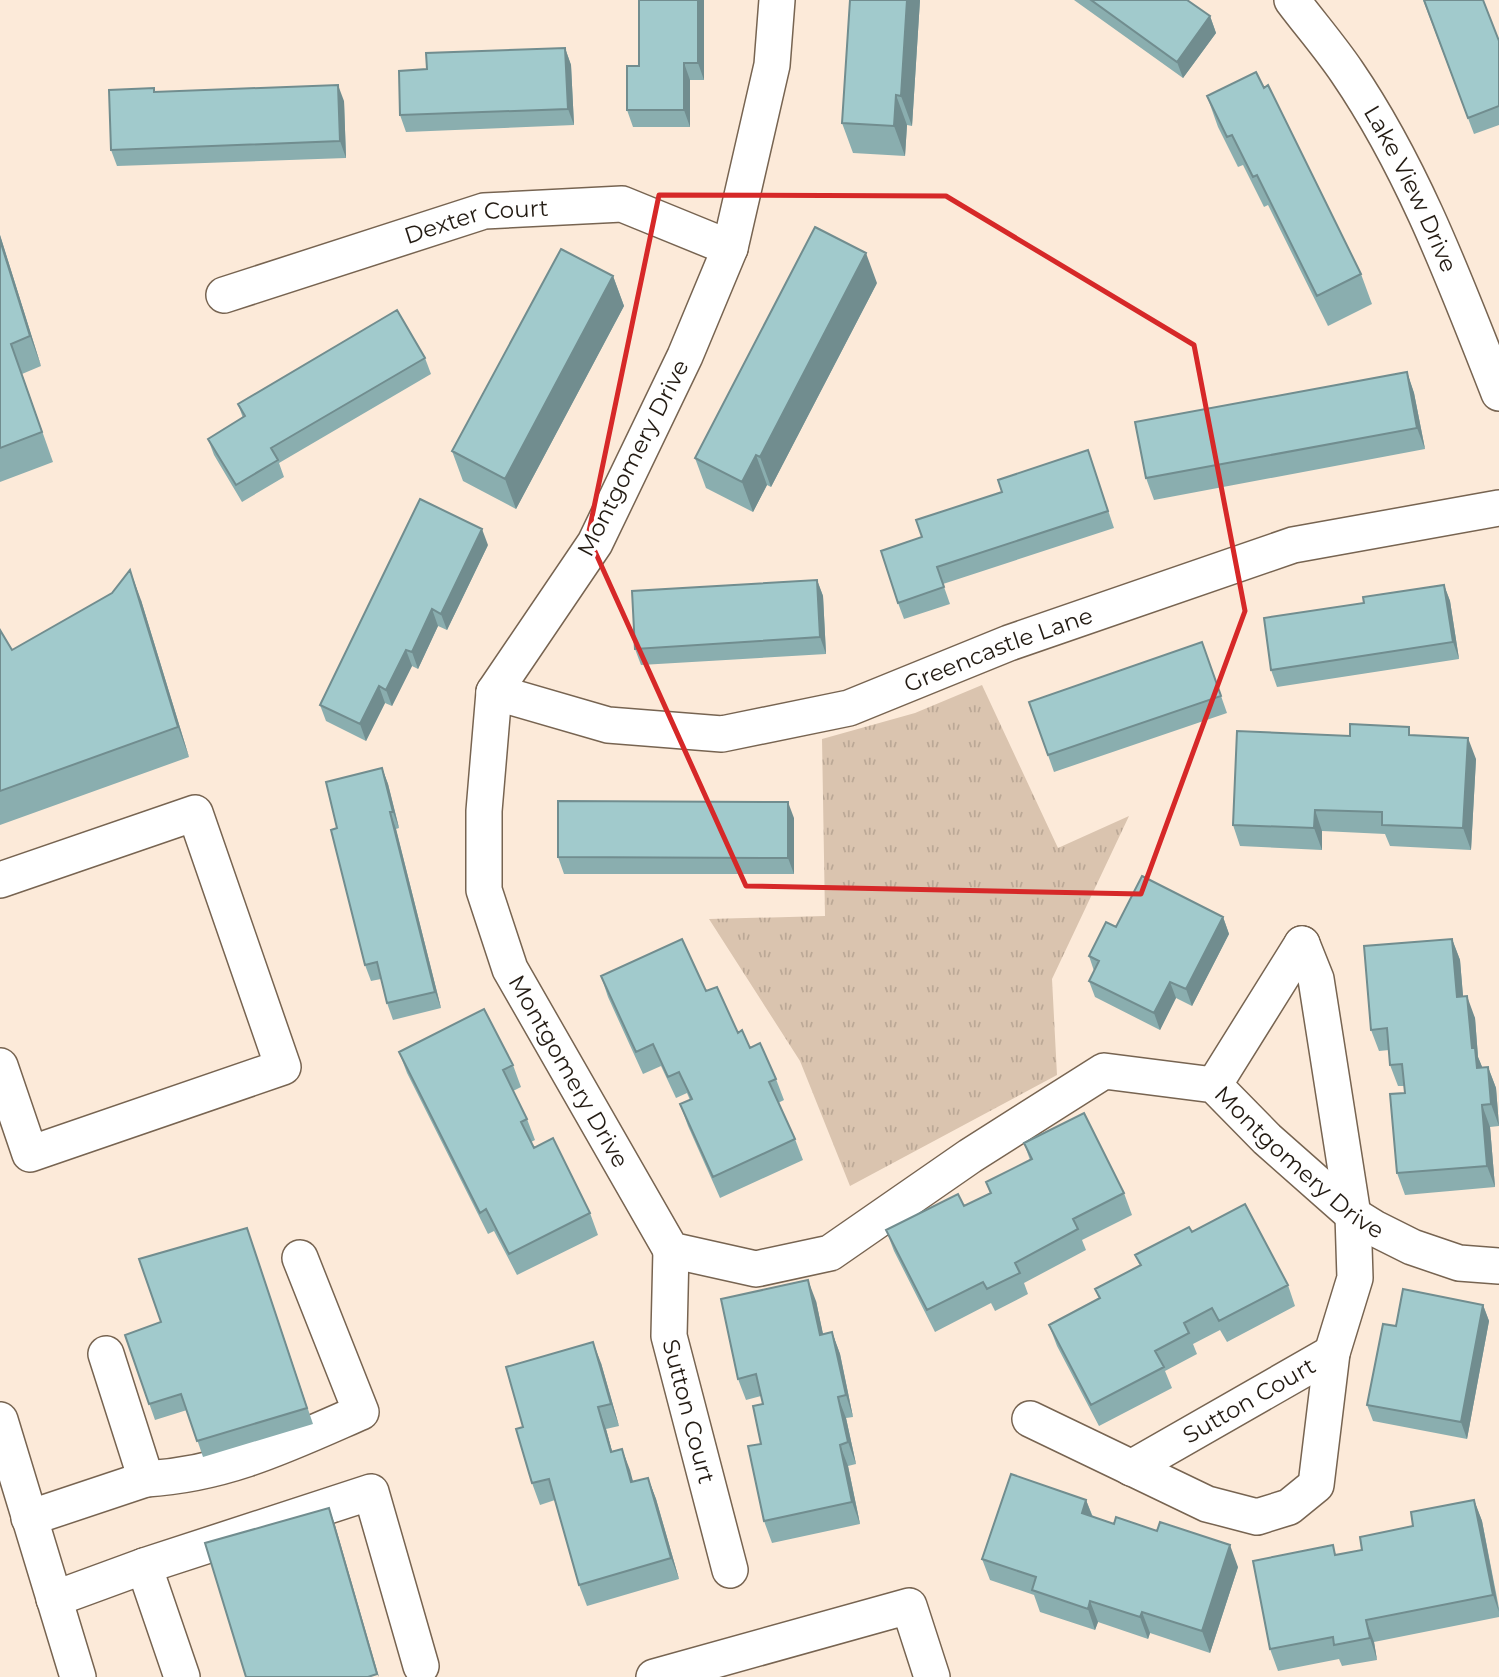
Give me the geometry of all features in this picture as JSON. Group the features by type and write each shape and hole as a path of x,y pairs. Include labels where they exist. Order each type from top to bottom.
{"street":[{"name":"Montgomery Drive","path":"777,0 772,65 730,248 685,356 595,543 494,692 484,811 484,890 510,969 671,1250 756,1269 830,1253 970,1156 1104,1071 1214,1085 1267,1139 1353,1215 1412,1247 1460,1263 1499,1266"},
{"name":"Lake View Drive","path":"1292,0 1347,72 1395,153 1448,265 1499,393"},
{"name":"Dexter Court","path":"224,295 484,211 622,204 730,248"},
{"name":"Greencastle Lane","path":"494,692 608,725 722,734 849,708 1009,643 1293,545 1499,508"},
{"path":"0,880 195,813 283,1067 30,1154 0,1066"},
{"name":"Sutton Court","path":"1030,1419 1207,1504 1257,1517 1290,1507 1316,1485 1332,1353 1355,1278 1353,1215 1316,979 1302,944 1214,1085"},
{"name":"Sutton Court","path":"671,1250 669,1336 730,1570"},
{"path":"29,1518 146,1479 189,1477 259,1456 361,1412 300,1258"},
{"name":"Sutton Court","path":"1131,1468 1332,1353"},
{"path":"106,1354 146,1479"},
{"path":"0,1420 78,1677"},
{"path":"54,1599 144,1566 370,1492 421,1667"},
{"path":"144,1566 182,1677"},
{"path":"654,1677 909,1606 932,1677"}],"highlighted area":[{"path":"659,195 946,196 1194,345 1245,611 1141,894 746,886 588,536"}],"green space":[{"path":"982,685 1058,848 1129,816 1052,979 1057,1075 850,1186 800,1061 709,919 825,916 822,739 915,713"}],"building":[{"path":"639,0 698,0 698,63 684,63 684,110 627,110 627,66 639,66"},
{"path":"850,0 907,0 901,96 896,95 894,126 842,123"},
{"path":"1091,0 1187,0 1210,16 1177,62"},
{"path":"1424,0 1483,0 1499,41 1499,106 1468,118"},
{"path":"565,48 568,109 400,115 399,71 427,69 426,53"},
{"path":"1256,72 1264,88 1268,85 1361,274 1317,296 1257,175 1253,177 1232,135 1227,137 1207,96"},
{"path":"338,85 340,141 111,150 109,90 154,88 154,92"},
{"path":"815,227 866,253 760,457 756,455 742,482 695,458"},
{"path":"0,240 30,336 11,344 42,432 0,448"},
{"path":"561,249 613,276 505,479 452,451"},
{"path":"397,310 425,358 271,448 278,460 236,485 208,439 245,416 238,404"},
{"path":"1407,372 1417,428 1146,478 1135,422"},
{"path":"1088,450 1108,511 937,567 944,587 898,603 881,551 922,537 916,520 1002,492 998,480"},
{"path":"420,499 482,529 441,614 432,609 412,652 406,650 386,690 379,686 360,724 320,705"},
{"path":"130,570 178,727 0,791 0,630 12,650 112,593"},
{"path":"817,580 820,637 635,649 632,591"},
{"path":"1444,585 1453,642 1271,670 1264,618 1364,603 1363,597"},
{"path":"1202,642 1221,696 1048,755 1029,702"},
{"path":"1350,724 1409,727 1409,735 1468,738 1463,828 1382,825 1382,812 1315,810 1314,828 1233,825 1237,731 1350,736"},
{"path":"382,768 393,812 390,812 435,992 387,1003 377,962 365,965 331,830 337,828 326,782"},
{"path":"558,801 788,802 788,858 558,857"},
{"path":"1142,876 1223,917 1186,989 1170,982 1154,1013 1089,981 1099,961 1089,956 1106,922 1116,927"},
{"path":"682,939 706,991 717,987 738,1033 742,1030 750,1048 760,1043 776,1079 769,1082 795,1139 713,1177 680,1104 692,1099 679,1072 668,1077 653,1044 636,1052 601,976"},
{"path":"1452,939 1457,997 1467,996 1472,1048 1475,1048 1477,1068 1488,1067 1491,1104 1482,1105 1487,1166 1397,1173 1390,1094 1405,1093 1402,1064 1390,1065 1387,1028 1371,1030 1364,946"},
{"path":"484,1009 513,1065 503,1070 527,1119 521,1122 534,1148 553,1138 590,1213 509,1254 486,1209 480,1213 399,1052"},
{"path":"1084,1113 1124,1193 1073,1219 1078,1229 1015,1263 1020,1273 987,1289 983,1282 927,1310 886,1230 958,1194 964,1206 991,1193 986,1182 1032,1159 1024,1143"},
{"path":"1245,1204 1288,1285 1219,1321 1212,1308 1184,1323 1189,1333 1155,1351 1164,1367 1091,1405 1049,1325 1100,1298 1095,1289 1141,1265 1135,1255 1189,1227 1192,1232"},
{"path":"247,1228 307,1408 197,1441 181,1394 149,1404 125,1335 161,1322 139,1259"},
{"path":"808,1280 820,1335 832,1332 846,1395 838,1397 848,1442 840,1445 852,1502 764,1521 748,1446 761,1444 753,1406 763,1404 756,1374 738,1379 721,1299"},
{"path":"1403,1289 1483,1305 1461,1422 1367,1405 1383,1324 1396,1326"},
{"path":"593,1342 611,1404 598,1407 611,1452 622,1449 631,1482 648,1478 671,1558 579,1585 549,1479 532,1483 516,1429 523,1427 506,1367"},
{"path":"1011,1474 1086,1500 1082,1513 1114,1524 1116,1517 1157,1531 1160,1522 1230,1545 1202,1631 1142,1612 1140,1617 1090,1601 1088,1609 1032,1590 1036,1577 982,1559"},
{"path":"1474,1500 1493,1595 1366,1620 1370,1638 1334,1645 1333,1637 1270,1649 1253,1561 1333,1545 1335,1555 1362,1550 1360,1537 1413,1526 1411,1512"},
{"path":"329,1508 377,1674 368,1677 246,1677 205,1543"}]}
